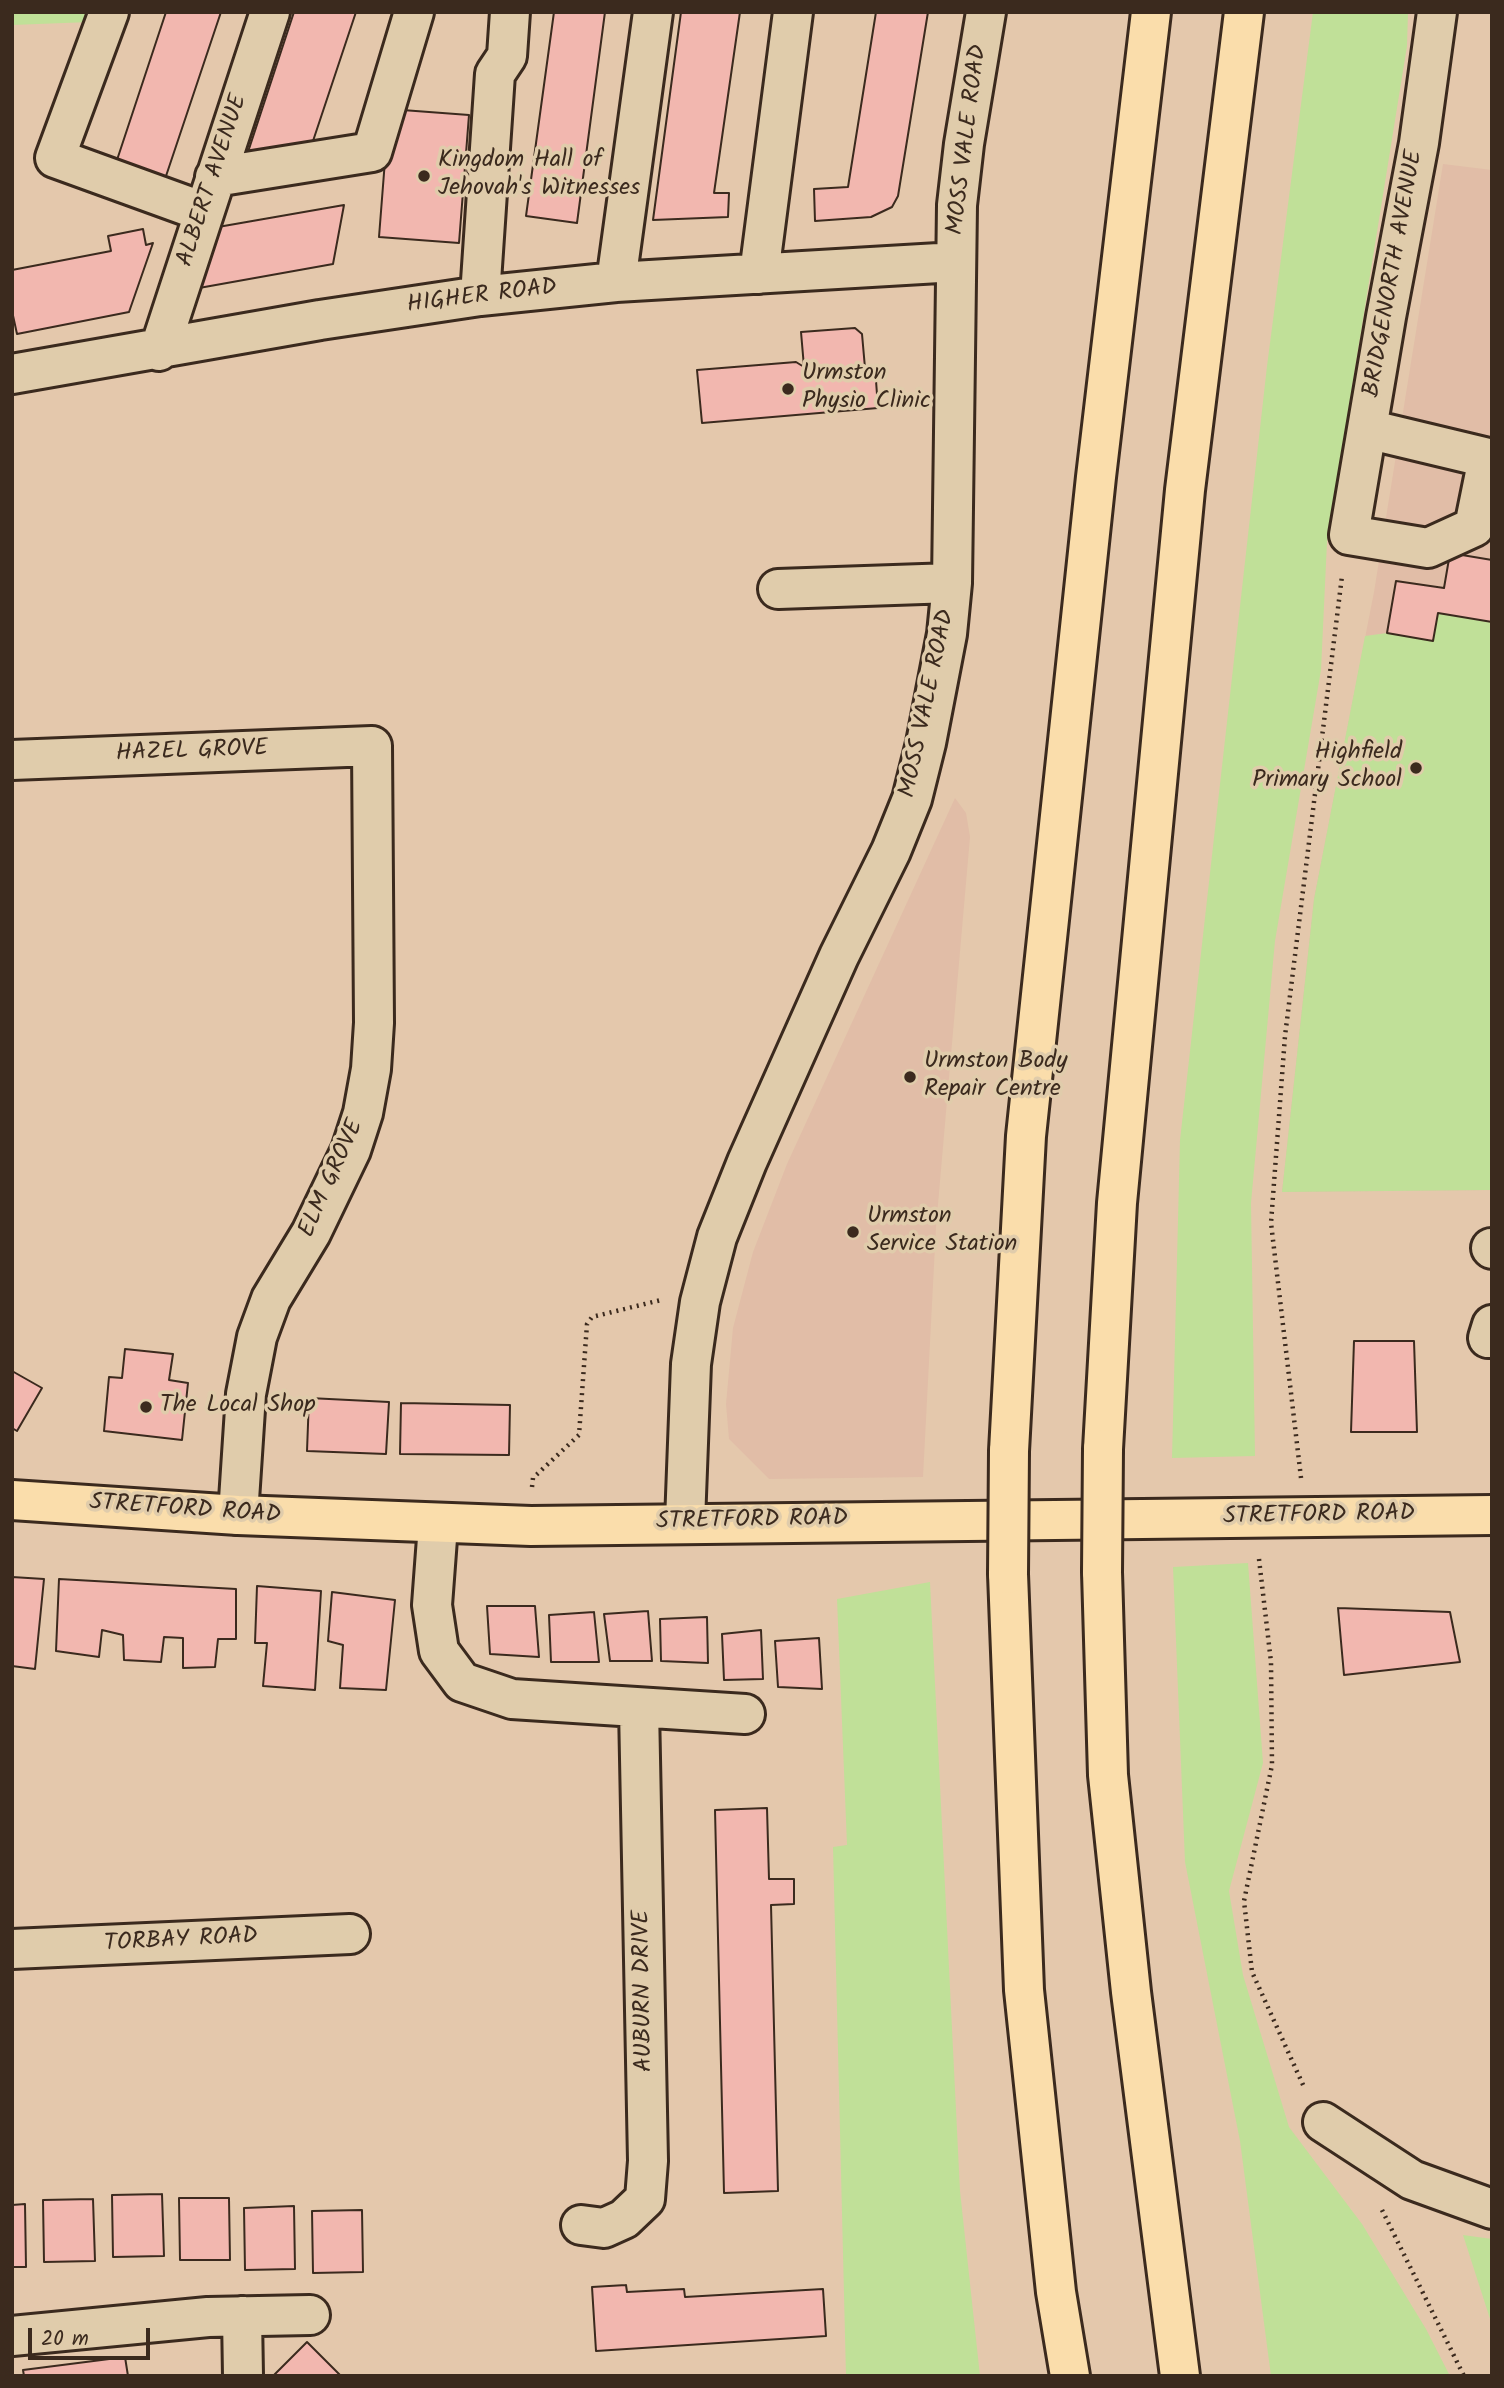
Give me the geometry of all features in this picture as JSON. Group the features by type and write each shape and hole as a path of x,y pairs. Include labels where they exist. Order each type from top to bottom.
{"main road":[{"path":"1070,2376 1056,2292 1024,1990 1007,1574 1009,1451 1026,1136 1094,490 1151,12"},
{"path":"1180,2376 1130,1992 1108,1775 1102,1572 1103,1449 1117,1203 1184,503 1244,12"},
{"name":"STRETFORD ROAD","path":"12,1500 238,1515 438,1525 531,1526 685,1522 1492,1515"}],"street":[{"path":"109,12 54,158 209,194 372,152 414,12"},
{"name":"ALBERT AVENUE","path":"159,351 270,12"},
{"path":"480,296 495,74 507,56 510,12"},
{"path":"616,282 653,12"},
{"path":"759,274 793,12"},
{"name":"MOSS VALE ROAD","path":"685,1522 691,1364 700,1303 717,1237 747,1161 839,956 891,851 912,799 938,684 952,583 956,262 964,144 986,12"},
{"name":"BRIDGENORTH AVENUE","path":"1349,535 1422,130 1437,12"},
{"name":"HIGHER ROAD","path":"12,374 159,351 320,320 480,296 616,282 956,262"},
{"path":"1349,535 1428,548 1475,527 1488,458 1449,451 1367,429"},
{"path":"778,589 952,583"},
{"name":"HAZEL GROVE","path":"12,760 372,746"},
{"name":"ELM GROVE","path":"238,1515 246,1394 257,1337 271,1299 311,1233 351,1150 363,1113 371,1069 374,1023 372,746"},
{"path":"438,1525 432,1605 439,1651 462,1682 512,1699 745,1714"},
{"name":"AUBURN DRIVE","path":"581,2225 604,2228 624,2219 645,2199 648,2161 639,1708"},
{"name":"TORBAY ROAD","path":"12,1949 350,1934"},
{"path":"1322,2122 1412,2180 1492,2209"},
{"path":"12,2336 120,2323 310,2315"},
{"path":"242,2316 243,2376"}],"path":[{"path":"1306,1517 1271,1223 1285,1036 1312,799 1349,535"},
{"path":"531,1526 533,1478 579,1434 587,1324 592,1317 662,1300 700,1303"},
{"path":"1270,1555 1259,1556 1271,1662 1272,1765 1244,1901 1252,1972 1281,2042 1322,2122"},
{"path":"1377,2200 1464,2376"}],"shaded area":[{"name":"Highfield Primary School","path":"1443,164 1492,170 1492,1190 1282,1192 1314,899 1374,592"},
{"path":"955,798 966,813 970,837 936,1227 923,1477 769,1479 729,1439 726,1404 733,1328 753,1252 787,1164"}],"green space":[{"path":"12,12 94,12 90,22 12,25"},
{"path":"1313,12 1408,12 1407,46 1327,542 1321,670 1275,941 1251,1203 1255,1456 1172,1458 1180,1140 1267,366"},
{"name":"Highfield Primary School","path":"1438,613 1492,622 1492,1190 1282,1192 1314,899 1365,636 1387,633 1433,641"},
{"path":"1248,1563 1263,1763 1229,1891 1243,1975 1289,2127 1362,2224 1426,2329 1450,2376 1271,2376 1240,2141 1185,1862 1173,1567"},
{"path":"930,1582 960,2191 980,2376 846,2376 833,1847 847,1845 837,1599"},
{"path":"1463,2235 1492,2239 1492,2325"}],"building":[{"path":"166,12 221,12 164,182 115,166"},
{"path":"294,12 356,12 312,144 248,152"},
{"path":"554,12 605,12 577,223 526,216"},
{"path":"681,12 740,12 714,193 729,193 728,217 653,220"},
{"path":"876,12 928,12 898,196 892,207 871,217 815,221 814,189 848,187"},
{"name":"Kingdom Hall of Jehovah's Witnesses","path":"389,109 469,115 459,243 379,237"},
{"path":"344,205 333,264 199,288 218,227"},
{"path":"143,229 146,245 153,243 129,312 17,334 12,311 12,270 111,251 108,236"},
{"name":"Urmston Physio Clinic","path":"855,328 862,334 865,368 875,367 878,408 702,423 697,370 796,362 804,367 801,332"},
{"path":"1450,553 1492,560 1492,622 1438,613 1433,641 1387,633 1396,581 1444,588"},
{"path":"1354,1341 1414,1341 1417,1432 1351,1432"},
{"name":"The Local Shop","path":"125,1349 173,1354 169,1380 188,1383 182,1440 104,1431 109,1377 122,1378"},
{"path":"12,1371 42,1388 17,1431 12,1428"},
{"path":"309,1398 389,1402 386,1454 307,1451"},
{"path":"401,1403 510,1405 509,1455 400,1454"},
{"path":"12,1577 44,1579 35,1669 12,1666"},
{"path":"59,1579 236,1589 236,1639 218,1639 215,1667 183,1668 183,1638 164,1637 161,1662 124,1660 123,1635 102,1630 99,1657 56,1651"},
{"path":"257,1586 321,1591 315,1690 263,1686 267,1643 255,1643"},
{"path":"332,1592 395,1600 386,1690 340,1688 343,1645 328,1641"},
{"path":"487,1606 535,1606 539,1657 490,1654"},
{"path":"1338,1608 1450,1612 1460,1662 1344,1675"},
{"path":"648,1611 652,1661 610,1661 604,1614"},
{"path":"594,1612 599,1662 551,1662 549,1615"},
{"path":"707,1617 708,1663 661,1661 660,1619"},
{"path":"761,1630 763,1679 724,1680 722,1634"},
{"path":"819,1638 822,1689 778,1687 775,1641"},
{"path":"767,1808 769,1879 794,1879 794,1904 771,1905 778,2191 724,2193 715,1810"},
{"path":"162,2194 164,2256 113,2257 112,2195"},
{"path":"179,2198 229,2198 230,2260 180,2260"},
{"path":"93,2199 95,2261 44,2262 43,2200"},
{"path":"25,2204 26,2267 12,2267 12,2205"},
{"path":"294,2206 295,2269 245,2270 244,2208"},
{"path":"362,2210 363,2272 313,2273 312,2211"},
{"path":"626,2285 627,2292 684,2289 685,2297 823,2289 826,2336 596,2351 592,2287"},
{"path":"307,2342 341,2376 273,2376"},
{"path":"125,2357 128,2376 24,2376 23,2370"}],"place":[{"name":"Kingdom Hall of Jehovah's Witnesses","path":"424,176"},
{"name":"Urmston Physio Clinic","path":"788,389"},
{"name":"Highfield Primary School","path":"1416,768"},
{"name":"Urmston Body Repair Centre","path":"910,1077"},
{"name":"Urmston Service Station","path":"853,1232"},
{"name":"The Local Shop","path":"146,1407"}]}
